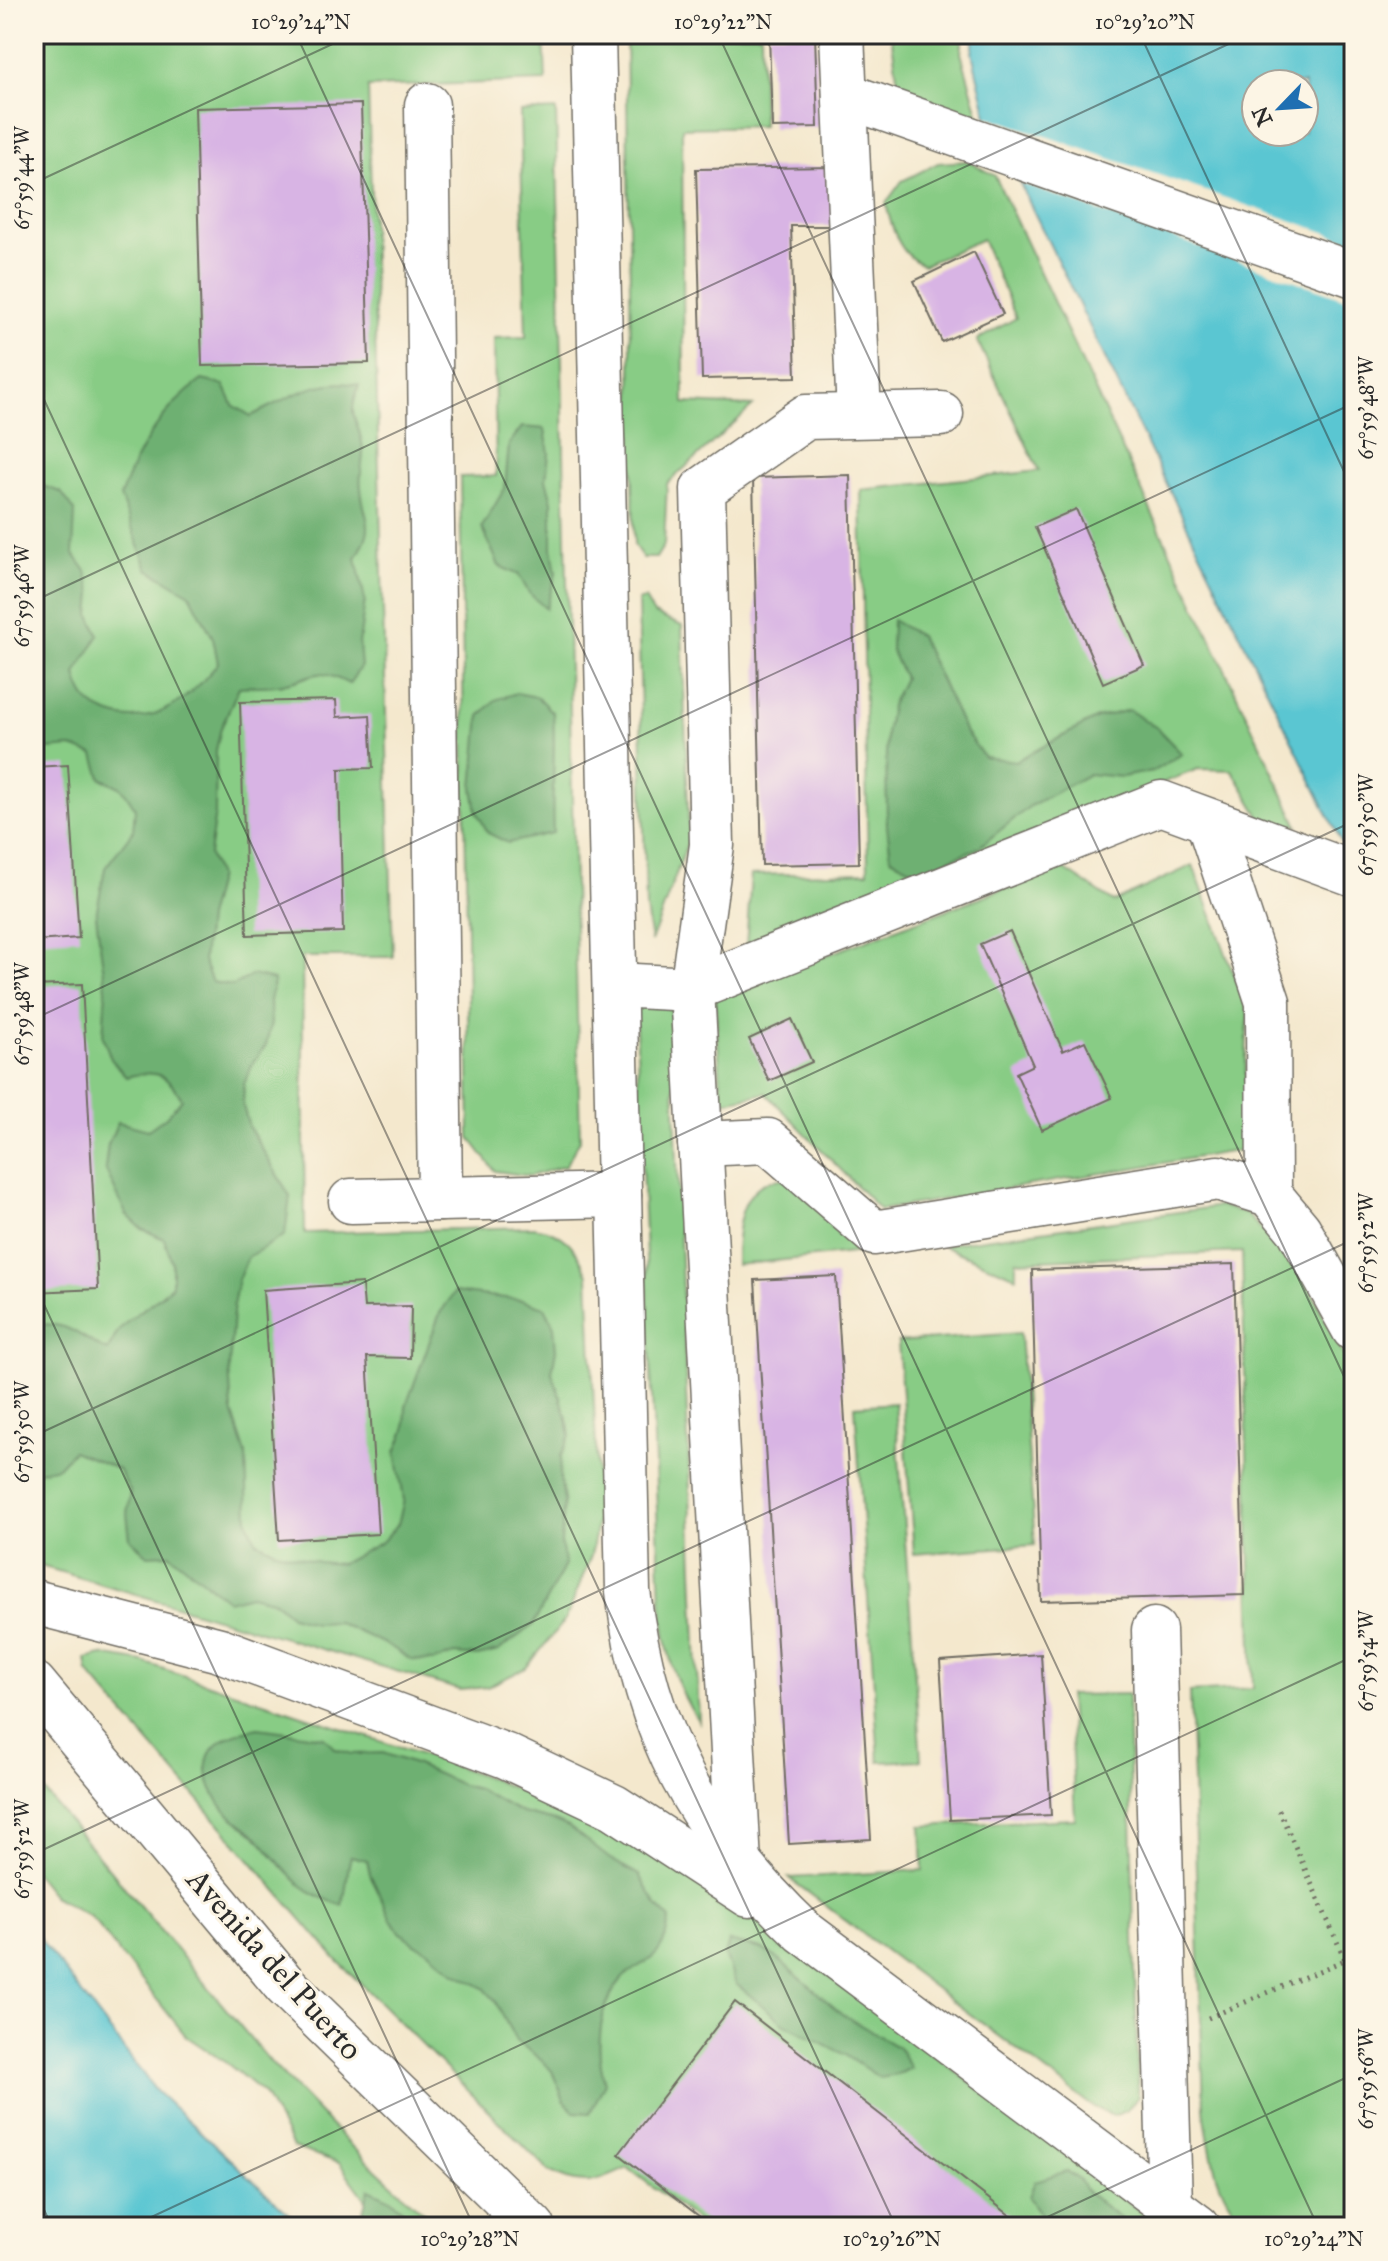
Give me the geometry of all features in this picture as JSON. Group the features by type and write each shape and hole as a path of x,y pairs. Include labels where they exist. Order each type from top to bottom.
{"street":[{"path":"593,34 628,1591 633,1637 655,1717 684,1784 739,1864 766,1896 804,1932"},
{"path":"842,34 859,415"},
{"path":"845,95 1354,275"},
{"path":"427,105 440,1199"},
{"path":"739,1864 692,989 712,845 703,489 806,417 941,414"},
{"path":"615,985 692,989 1161,803 1354,874"},
{"path":"1208,821 1268,1002 1269,1194"},
{"path":"700,1144 768,1141 874,1233 1218,1178 1269,1194 1299,1230 1354,1329"},
{"path":"351,1201 619,1195"},
{"path":"34,1602 220,1650 506,1756 614,1807 804,1932 1184,2216"},
{"path":"1154,1630 1184,2216"},
{"name":"Avenida del Puerto","path":"34,1684 285,1985 533,2227"}],"path":[{"path":"1279,1810 1354,1980"},
{"path":"1206,2019 1354,1956"}],"green space":[{"path":"34,34 544,34 546,81 368,87 393,957 302,957 305,1233 534,1227 555,1233 568,1242 588,1275 599,1512 591,1556 566,1619 526,1668 487,1687 460,1690 34,1564"},
{"path":"626,34 761,34 763,126 682,128 684,403 753,406 667,484 664,545 656,558 643,558 634,545"},
{"path":"891,34 963,34 961,53 980,120 899,90"},
{"path":"556,110 580,1140 565,1166 530,1176 495,1171 470,1138 460,477 496,476 494,338 526,337 520,112"},
{"path":"968,161 995,176 1298,826 1264,823 1232,770 1198,769 746,946 751,875 868,872 861,490 1039,471 977,340 1016,318 982,239 924,265 903,248 888,212 886,203 902,181 938,163"},
{"path":"202,380 224,385 233,405 251,416 317,387 344,383 359,385 353,410 363,445 361,483 368,523 363,546 356,558 365,600 359,644 361,666 349,684 328,675 315,674 278,685 239,687 221,728 216,750 215,813 209,855 218,876 207,918 203,961 212,982 233,986 252,975 274,980 266,1045 253,1063 244,1084 243,1106 249,1127 290,1196 285,1235 248,1257 238,1279 234,1300 229,1368 232,1411 246,1454 248,1521 256,1541 276,1551 319,1562 341,1564 382,1542 398,1524 404,1500 396,1452 405,1430 406,1406 440,1313 455,1292 522,1300 545,1307 554,1326 556,1350 552,1372 570,1435 561,1456 560,1478 564,1500 561,1543 565,1565 533,1625 498,1651 478,1656 455,1654 434,1661 411,1660 391,1647 337,1622 314,1623 291,1616 272,1600 250,1595 228,1601 170,1554 148,1555 130,1539 127,1514 130,1491 118,1469 73,1451 58,1467 34,1472 34,1326 64,1327 107,1351 119,1330 172,1285 172,1262 164,1239 142,1229 126,1214 105,1168 108,1144 118,1122 148,1130 166,1117 182,1099 171,1083 159,1075 145,1073 126,1077 111,1059 103,1037 106,989 96,915 105,868 133,831 135,808 122,788 101,778 94,755 71,747 47,749 34,746 34,488 40,485 61,492 75,511 73,553 86,571 92,593 90,615 99,635 76,674 83,694 97,708 127,718 157,713 171,706 197,687 218,663 213,638 190,594 148,569 120,497 134,463 152,432 174,404"},
{"path":"522,427 545,429 549,453 546,479 552,502 552,549 556,573 546,609 529,593 519,575 499,566 482,527 505,488 509,444"},
{"path":"645,599 654,614 682,626 689,839 651,942 646,908 638,601"},
{"path":"892,620 920,636 964,730 984,757 1016,761 1097,718 1129,710 1157,728 1182,754 1153,771 1122,777 1089,774 1030,806 978,848 918,872 891,858 887,826 886,735 891,705 904,678 891,649"},
{"path":"516,693 537,697 553,713 553,833 508,843 488,833 477,812 473,788 480,716 495,700"},
{"path":"1193,865 1248,1013 1242,1150 880,1210 766,1093 722,1102 715,997 1061,867 1114,902"},
{"path":"635,1005 671,1007 699,1722 683,1694 672,1664 661,1602"},
{"path":"795,1177 912,1247 736,1265 741,1217 751,1195 759,1186 770,1181"},
{"path":"1221,1206 1246,1214 1298,1265 1354,1376 1354,2227 1251,2227 1229,2203 1216,2174 1204,2109 1190,1692 1253,1688 1242,1252 1016,1261 1016,1277 941,1245"},
{"path":"1020,1333 1035,1545 914,1554 898,1342"},
{"path":"895,1403 921,1760 879,1762 855,1406"},
{"path":"102,1655 143,1662 479,1774 581,1812 739,1907 1161,2227 705,2227 628,2168 588,2182 571,2180 549,2171 336,1959 88,1672 86,1659"},
{"path":"1128,1694 1138,2097 1126,2111 1113,2116 1092,2106 789,1878 923,1870 921,1826 1075,1819 1069,1695"},
{"path":"258,1728 324,1737 336,1749 352,1754 383,1753 417,1765 477,1789 522,1813 569,1827 610,1859 639,1875 657,1906 670,1919 657,1954 625,1975 607,2003 600,2043 605,2083 590,2113 574,2112 564,2100 552,2071 516,2041 494,1999 484,1988 455,1973 401,1933 391,1920 370,1874 367,1860 351,1856 342,1905 302,1886 257,1837 224,1809 207,1774 210,1752 228,1737"},
{"path":"34,1779 272,2064 355,2150 439,2227 386,2227 339,2163 293,2147 264,2094 186,2036 91,1917 53,1896 34,1872"},
{"path":"729,1941 762,1949 777,1958 842,2014 899,2048 911,2068 880,2078 842,2053 785,2024 736,1984 725,1955"},
{"path":"1067,2171 1079,2180 1088,2193 1132,2227 1048,2225 1029,2197 1035,2181"},
{"path":"369,2189 389,2198 424,2227 367,2227 363,2211"}],"water":[{"path":"975,34 1354,34 1354,868 987,116 972,53"},
{"path":"34,1931 156,2091 303,2227 34,2227"}],"pier":[{"path":"987,116 1354,242 1354,302 1020,183"}],"building":[{"path":"769,34 815,34 818,127 772,128"},
{"path":"361,104 369,363 202,366 195,108"},
{"path":"834,167 835,226 791,226 796,377 702,379 696,169"},
{"path":"974,252 1003,314 942,342 914,281"},
{"path":"850,475 859,863 762,865 753,478"},
{"path":"1076,509 1144,665 1103,683 1035,527"},
{"path":"336,700 337,717 370,715 373,768 339,769 343,932 247,935 240,702"},
{"path":"68,765 79,938 34,941 34,767"},
{"path":"1010,931 1063,1051 1085,1041 1112,1098 1042,1130 1016,1073 1033,1065 980,944"},
{"path":"82,984 98,1289 34,1292 34,986"},
{"path":"792,1019 812,1062 769,1081 749,1039"},
{"path":"1234,1264 1244,1595 1041,1601 1032,1270"},
{"path":"836,1276 871,1839 789,1844 755,1280"},
{"path":"362,1283 364,1307 411,1306 410,1358 367,1357 378,1534 279,1540 263,1290"},
{"path":"1041,1654 1051,1815 950,1820 940,1661"},
{"path":"735,2002 1025,2227 713,2227 619,2154"}]}
